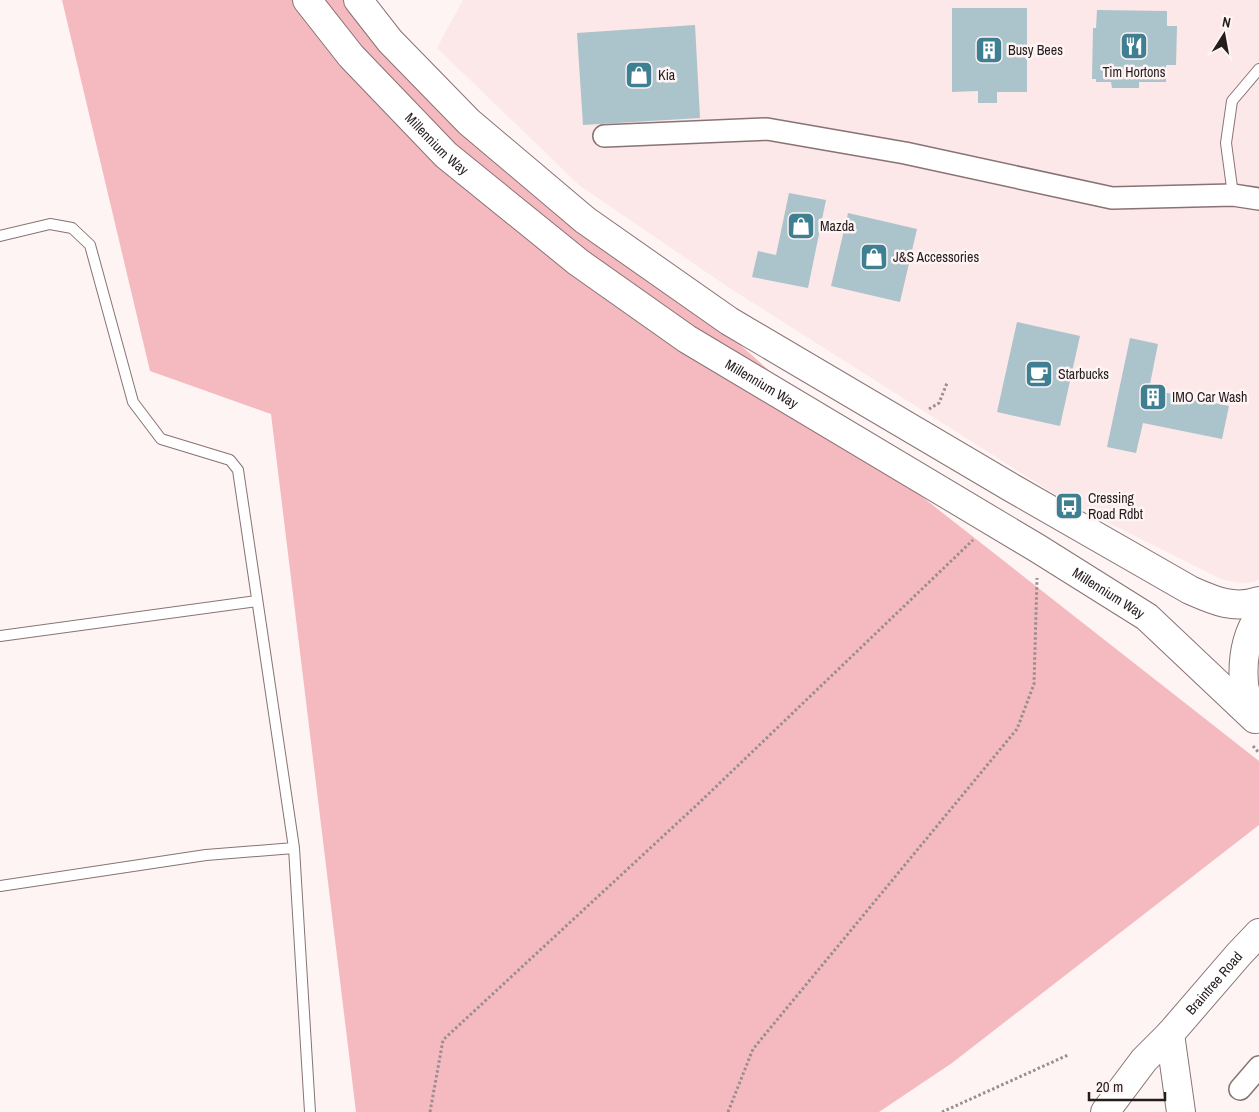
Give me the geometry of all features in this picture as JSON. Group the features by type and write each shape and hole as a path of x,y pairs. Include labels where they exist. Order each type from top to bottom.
{"main road":[{"name":"Millennium Way","path":"307,0 351,56 446,155 578,262 687,339 1037,548 1147,618 1257,721"},
{"path":"358,0 390,41 469,122 585,220 728,321 1190,590 1218,603 1247,605 1259,601"},
{"path":"1257,721 1244,684 1245,648 1252,626 1259,616"},
{"name":"Braintree Road","path":"1104,1112 1144,1060 1170,1034 1259,933"},
{"path":"1170,1034 1180,1112"}],"street":[{"path":"604,136 767,129 905,154 1112,198 1233,195 1259,199"},
{"path":"1240,1089 1259,1067"}],"lane":[{"path":"1233,195 1226,144 1232,101 1259,69"},
{"path":"0,236 50,224 72,228 90,245 133,402 161,439 230,460 238,470 294,848 310,1112"},
{"path":"0,636 257,601"},
{"path":"0,886 206,855 294,848"}],"path":[{"path":"924,411 939,403 947,384"},
{"path":"430,1112 443,1040 700,802 870,638 994,522"},
{"path":"728,1112 752,1049 1017,729 1034,684 1037,634 1037,548"},
{"path":"942,1112 1068,1055"}],"shaded area":[{"path":"62,0 353,0 828,423 1259,761 1259,825 952,1063 879,1112 356,1112 271,414 150,371"},
{"path":"463,0 1259,0 1259,579 1254,582 1239,583 1221,579 1067,502 728,287 579,185 437,48"}],"building":[{"name":"Busy Bees","path":"952,8 1027,8 1027,92 997,92 997,103 978,103 978,91 952,92"},
{"name":"Tim Hortons","path":"1097,10 1167,11 1167,26 1177,26 1176,65 1166,65 1166,82 1139,82 1139,88 1112,88 1111,82 1096,82 1096,79 1092,79 1093,28 1096,28"},
{"name":"Kia","path":"695,25 700,118 583,125 577,33"},
{"name":"Mazda","path":"789,193 826,200 808,288 752,277 758,251 776,255"},
{"name":"J&S Accessories","path":"848,213 917,229 900,302 831,286"},
{"name":"Starbucks","path":"1017,322 1080,336 1060,426 997,412"},
{"name":"IMO Car Wash","path":"1130,338 1158,344 1149,389 1229,406 1222,439 1143,423 1136,453 1107,447"}],"place":[{"name":"Tim Hortons","path":"1134,46"},
{"name":"Busy Bees","path":"989,50"},
{"name":"Kia","path":"639,75"},
{"name":"Mazda","path":"801,226"},
{"name":"J&S Accessories","path":"874,257"},
{"name":"Starbucks","path":"1039,374"},
{"name":"IMO Car Wash","path":"1153,397"},
{"name":"Cressing Road Rdbt","path":"1069,506"}]}
